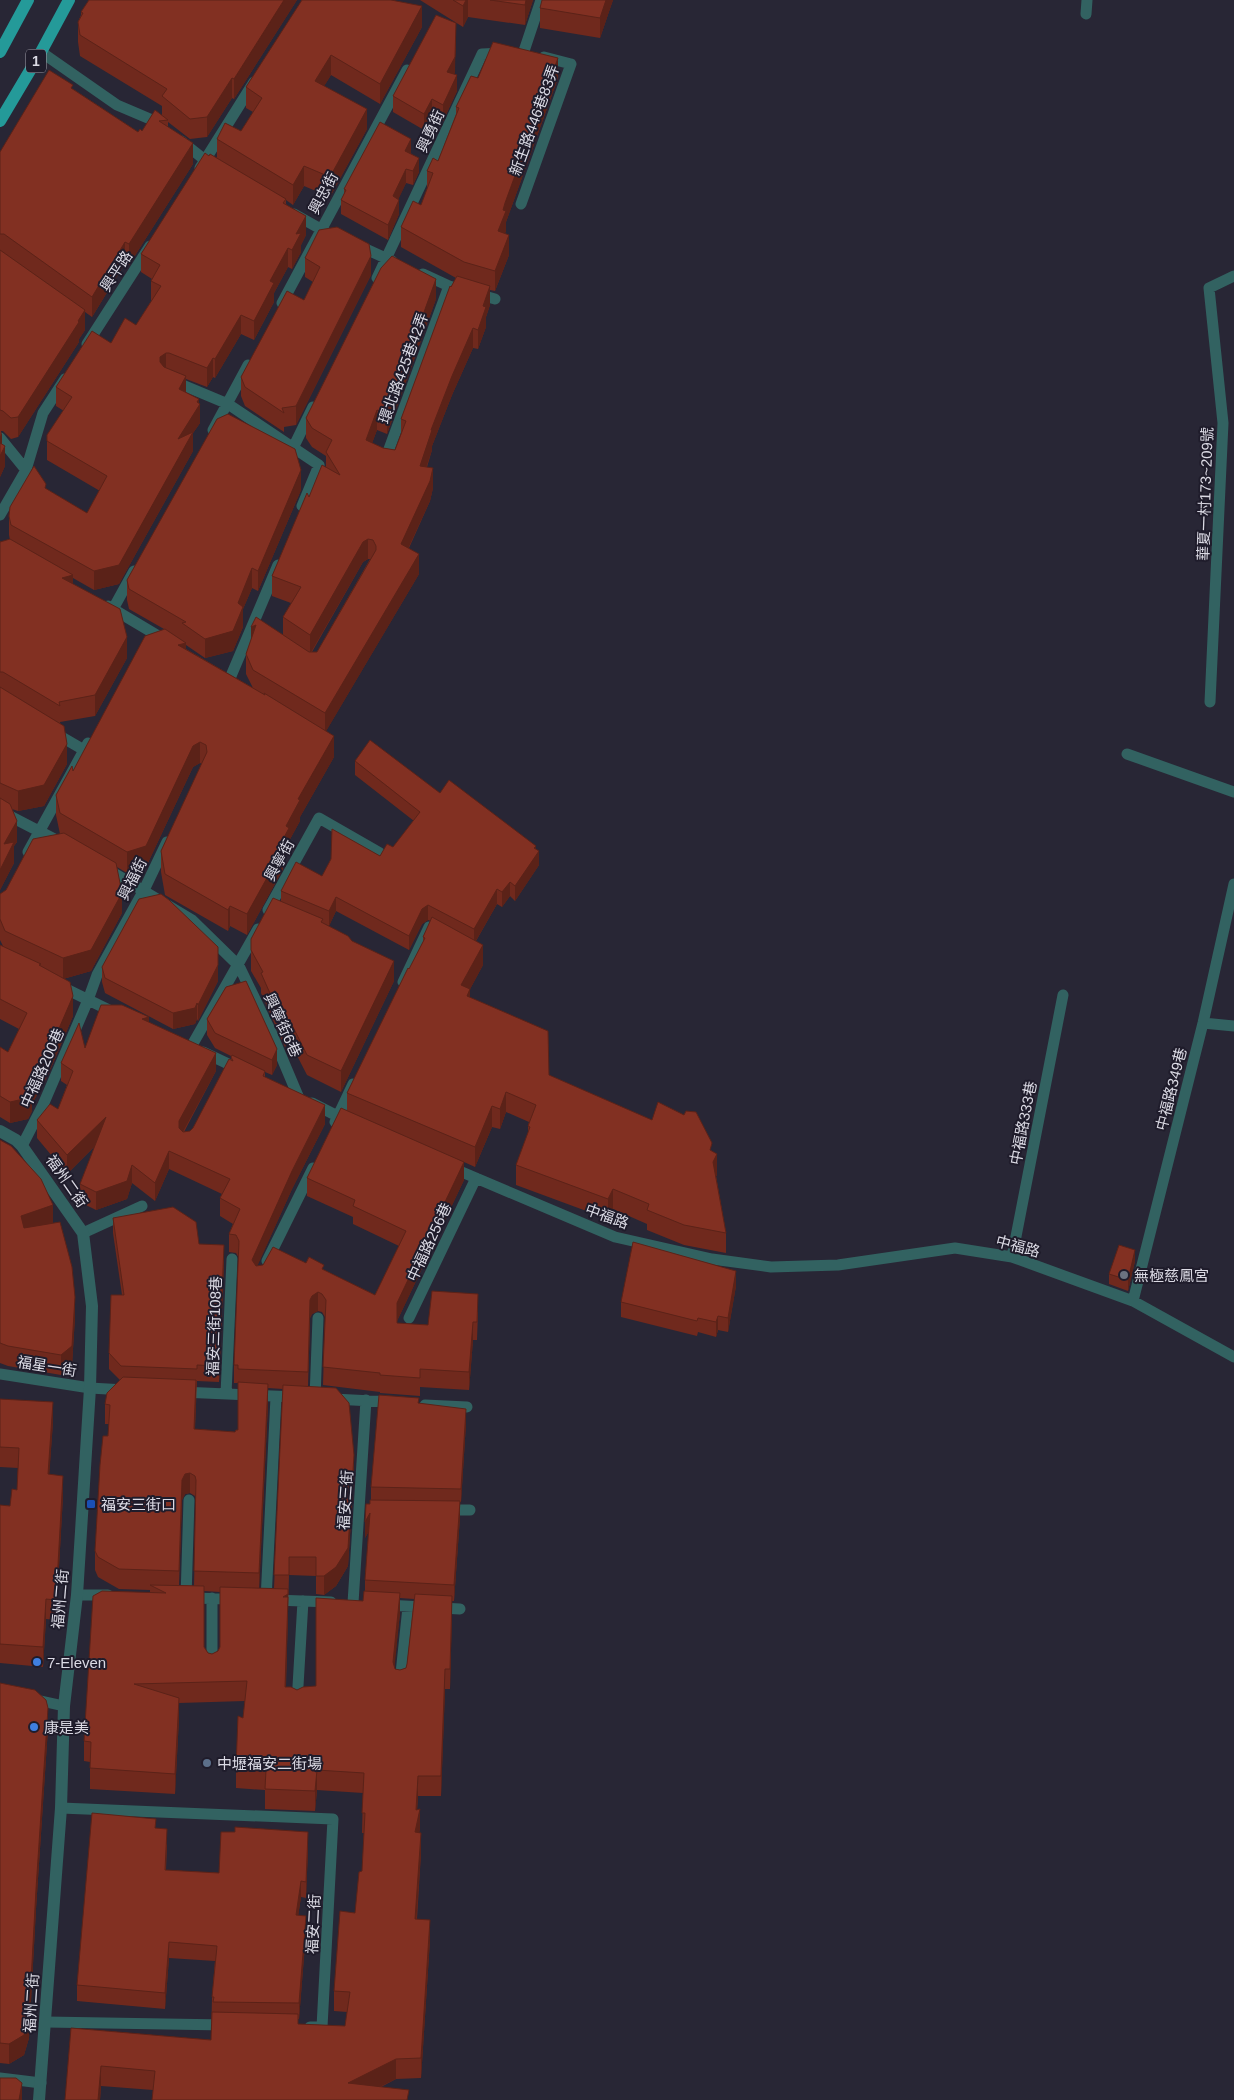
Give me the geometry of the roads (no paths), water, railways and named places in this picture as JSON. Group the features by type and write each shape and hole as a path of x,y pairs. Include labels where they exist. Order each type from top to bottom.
{"main road":[{"name":"1","path":"0,52 28,0"},
{"name":"1","path":"0,121 69,0"}],"street":[{"name":"福州二街","path":"0,1131 16,1140 22,1146 83,1233 92,1306 90,1388 77,1594 64,1706 61,1808 39,2100"}],"lane":[{"path":"524,51 541,0"},
{"path":"1086,14 1087,0"},
{"name":"新生路446巷83弄","path":"521,204 571,64 524,51"},
{"name":"興勇街","path":"374,284 482,54 524,51"},
{"path":"41,52 117,105 156,122 205,161 222,171"},
{"name":"興忠街","path":"274,317 410,64"},
{"path":"195,177 258,76"},
{"path":"288,210 321,230 449,286 495,299"},
{"name":"興平路","path":"80,354 92,326 158,233"},
{"name":"華夏一村173~209號","path":"1210,702 1223,423 1209,288 1234,276"},
{"name":"環北路425巷42弄","path":"385,460 449,286"},
{"path":"209,438 256,352"},
{"path":"0,515 26,470 43,413 70,371"},
{"path":"167,379 228,404 319,465 297,518"},
{"path":"293,448 318,396"},
{"path":"0,438 26,470"},
{"path":"229,683 257,628 282,554"},
{"path":"113,609 142,558"},
{"path":"96,599 149,635 174,646"},
{"path":"42,725 84,750"},
{"path":"22,864 93,733"},
{"path":"1127,754 1234,792"},
{"path":"0,811 39,830 71,849"},
{"name":"興寧街","path":"254,1076 226,1068 187,1045 273,910 319,818 380,853"},
{"name":"興福街","path":"88,1000 97,975 144,890 172,830"},
{"name":"興寧街6巷","path":"95,863 144,890 192,920 239,966 272,1032 298,1096"},
{"name":"中福路349巷","path":"1133,1301 1203,1023 1234,884"},
{"path":"396,995 400,976 429,927 437,931"},
{"path":"53,983 122,1016"},
{"name":"中福路333巷","path":"1012,1257 1063,995"},
{"name":"中福路200巷","path":"22,1146 43,1105 88,1000"},
{"path":"1203,1023 1234,1026"},
{"path":"329,1135 359,1074"},
{"path":"280,1088 364,1128"},
{"path":"264,1268 316,1161"},
{"name":"中福路","path":"441,1163 615,1237 712,1259 771,1267 838,1265 955,1248 1012,1257 1133,1301 1234,1357"},
{"name":"中福路256巷","path":"409,1318 476,1178"},
{"path":"83,1233 142,1206"},
{"name":"福安三街108巷","path":"226,1394 232,1259"},
{"path":"315,1398 318,1318"},
{"name":"福星一街","path":"0,1374 90,1388"},
{"path":"90,1388 139,1390"},
{"path":"168,1392 366,1400 467,1408"},
{"path":"257,1600 270,1510 276,1396"},
{"name":"福安三街","path":"362,1603 366,1400"},
{"path":"189,1500 181,1598 362,1603 460,1609"},
{"path":"433,1509 470,1510"},
{"path":"77,1594 117,1596"},
{"path":"212,1598 212,1667"},
{"path":"297,1703 303,1601"},
{"path":"400,1683 408,1606"},
{"path":"18,1696 64,1706"},
{"name":"福安二街","path":"61,1808 333,1818 322,2027 302,2026"},
{"path":"46,2022 233,2025"},
{"path":"0,2078 41,2083"}],"place":[{"name":"無極慈鳳宮","path":"1124,1275"},
{"name":"福安三街口","path":"91,1504"},
{"name":"7-Eleven","path":"37,1662"},
{"name":"康是美","path":"34,1727"},
{"name":"中壢福安二街場","path":"207,1763"}]}
